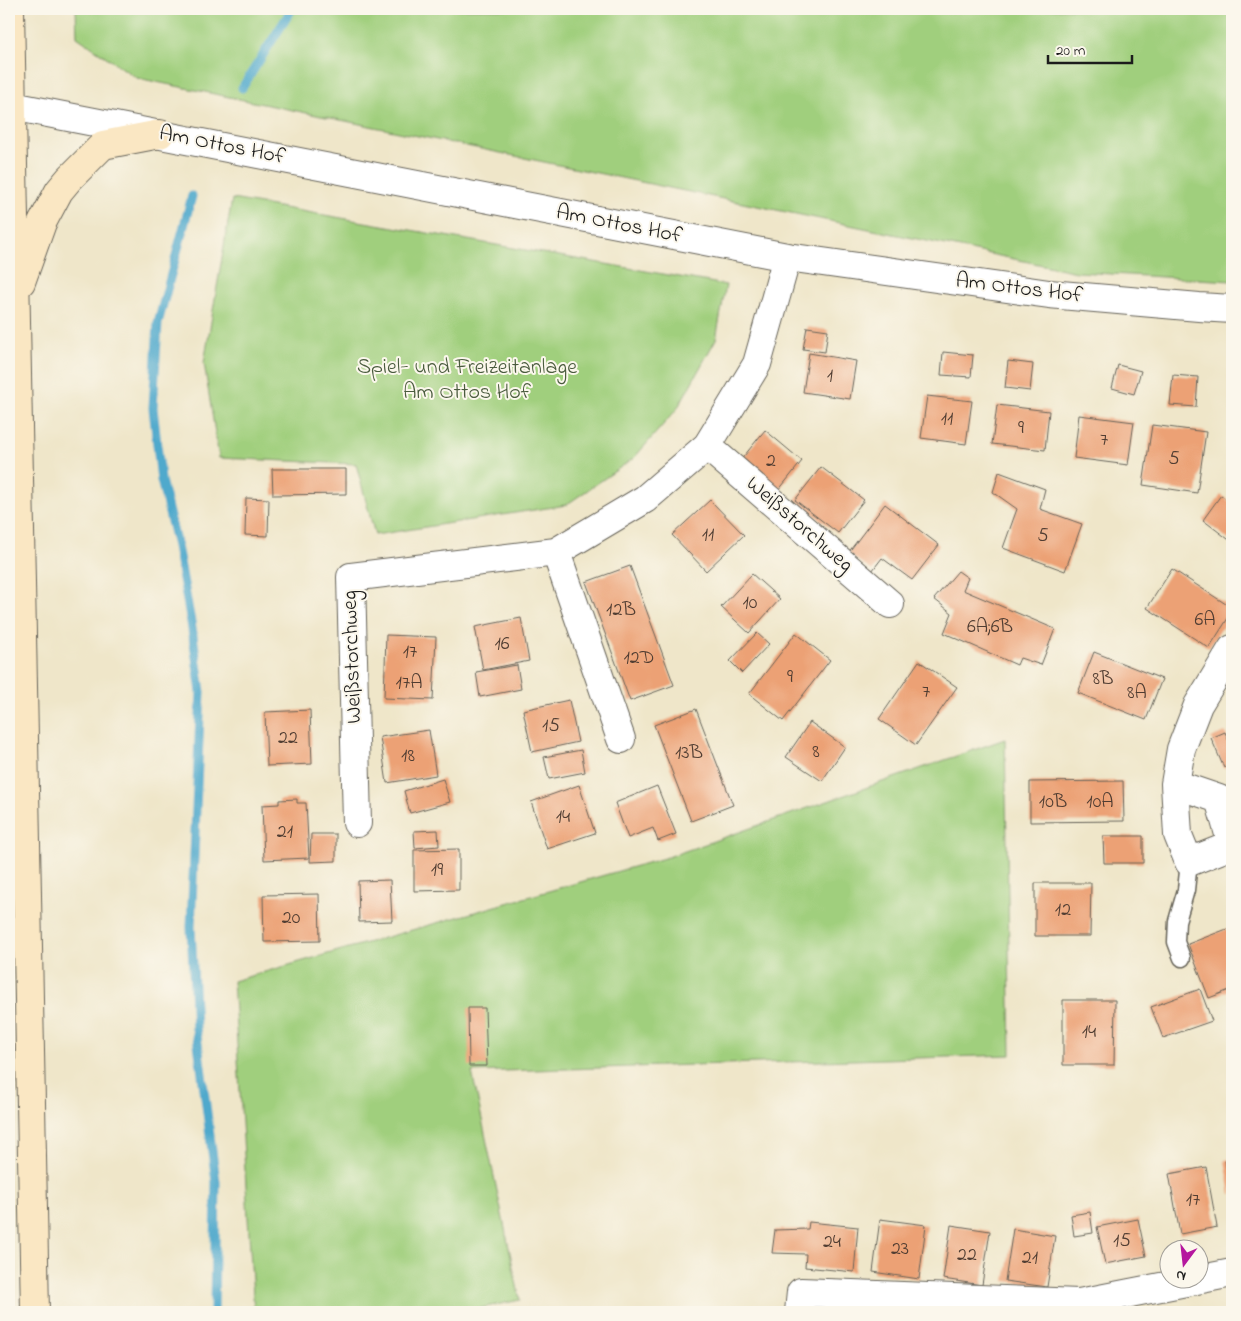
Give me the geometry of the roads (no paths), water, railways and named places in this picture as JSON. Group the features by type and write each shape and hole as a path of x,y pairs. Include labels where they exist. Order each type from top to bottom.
{"main road":[{"path":"10,9 35,1312"},
{"path":"15,300 42,222 59,191 69,179 103,145 160,134"}],"street":[{"name":"Am Ottos Hof","path":"12,106 787,258 1049,294 1232,309"},
{"name":"Weißstorchweg","path":"357,823 350,577 556,552 644,499 707,446 757,364 787,258"},
{"name":"Weißstorchweg","path":"707,446 890,604"},
{"path":"556,552 621,739"},
{"path":"1175,784 1218,799 1232,845 1189,862 1178,836 1175,784 1181,749 1198,705 1232,649"},
{"path":"799,1312 801,1292 1078,1308 1232,1273"}],"lane":[{"path":"1182,958 1176,942 1177,921 1186,890 1189,862"}],"waterway":[{"path":"242,88 292,9"},
{"path":"192,196 158,323 153,408 161,480 177,546 201,692 191,927 196,1028 216,1182 214,1312"}],"park label":[{"name":"Spiel- und Freizeitanlage Am Ottos Hof","path":"467,380"}]}
